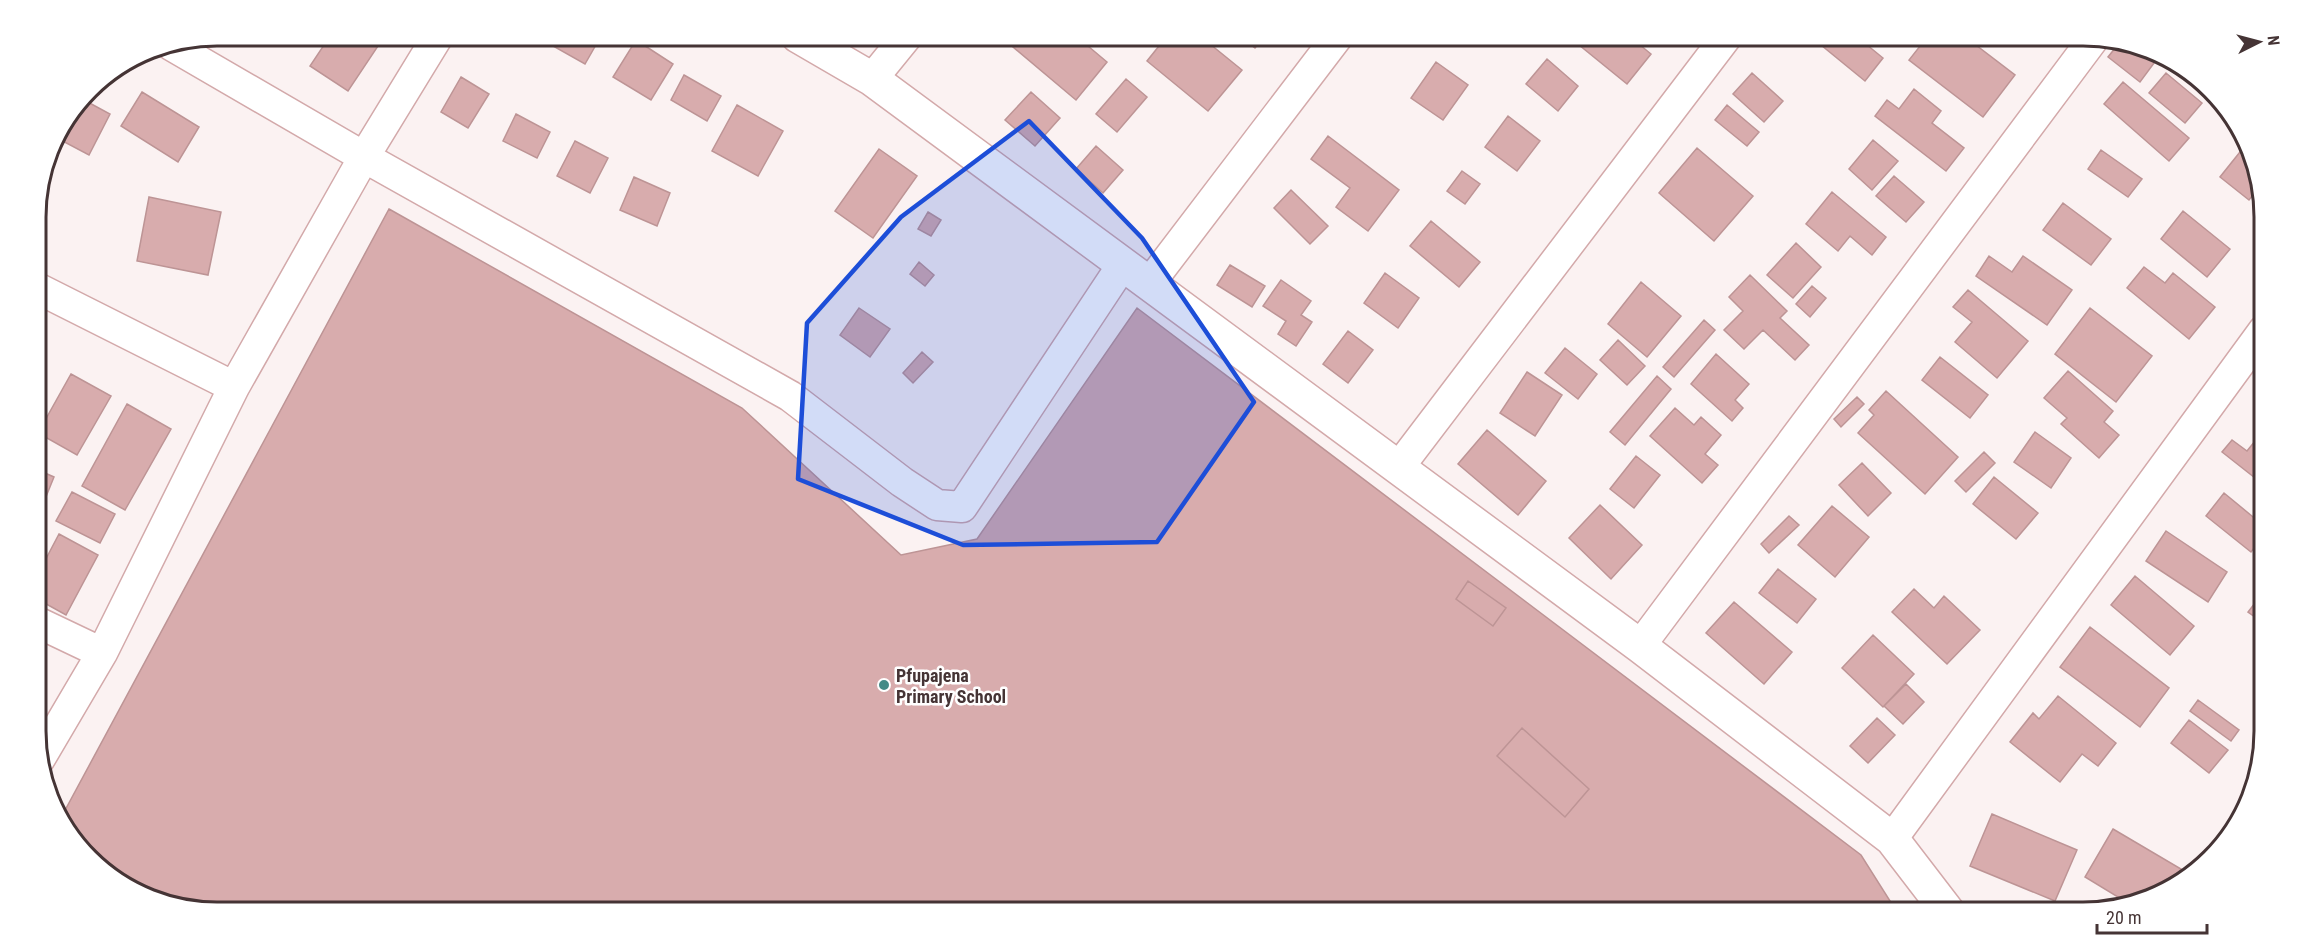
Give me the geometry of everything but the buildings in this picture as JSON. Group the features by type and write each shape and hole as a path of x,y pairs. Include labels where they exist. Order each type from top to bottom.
{"street":[{"path":"47,746 102,653 234,387 364,157 432,46"},
{"path":"815,46 872,79 1640,646 1892,839 1940,901"},
{"path":"872,79 899,46"},
{"path":"1149,284 1330,46"},
{"path":"1399,467 1719,46"},
{"path":"1640,646 2088,46"},
{"path":"181,51 364,157 790,396 937,506 962,507 1123,264"},
{"path":"47,293 234,387"},
{"path":"1892,839 2254,344"},
{"path":"46,626 102,653"}],"highlighted area":[{"path":"1029,121 1142,238 1254,402 1157,542 963,545 798,479 807,323 901,217"}],"place":[{"name":"Pfupajena Primary School","path":"884,685"}]}
